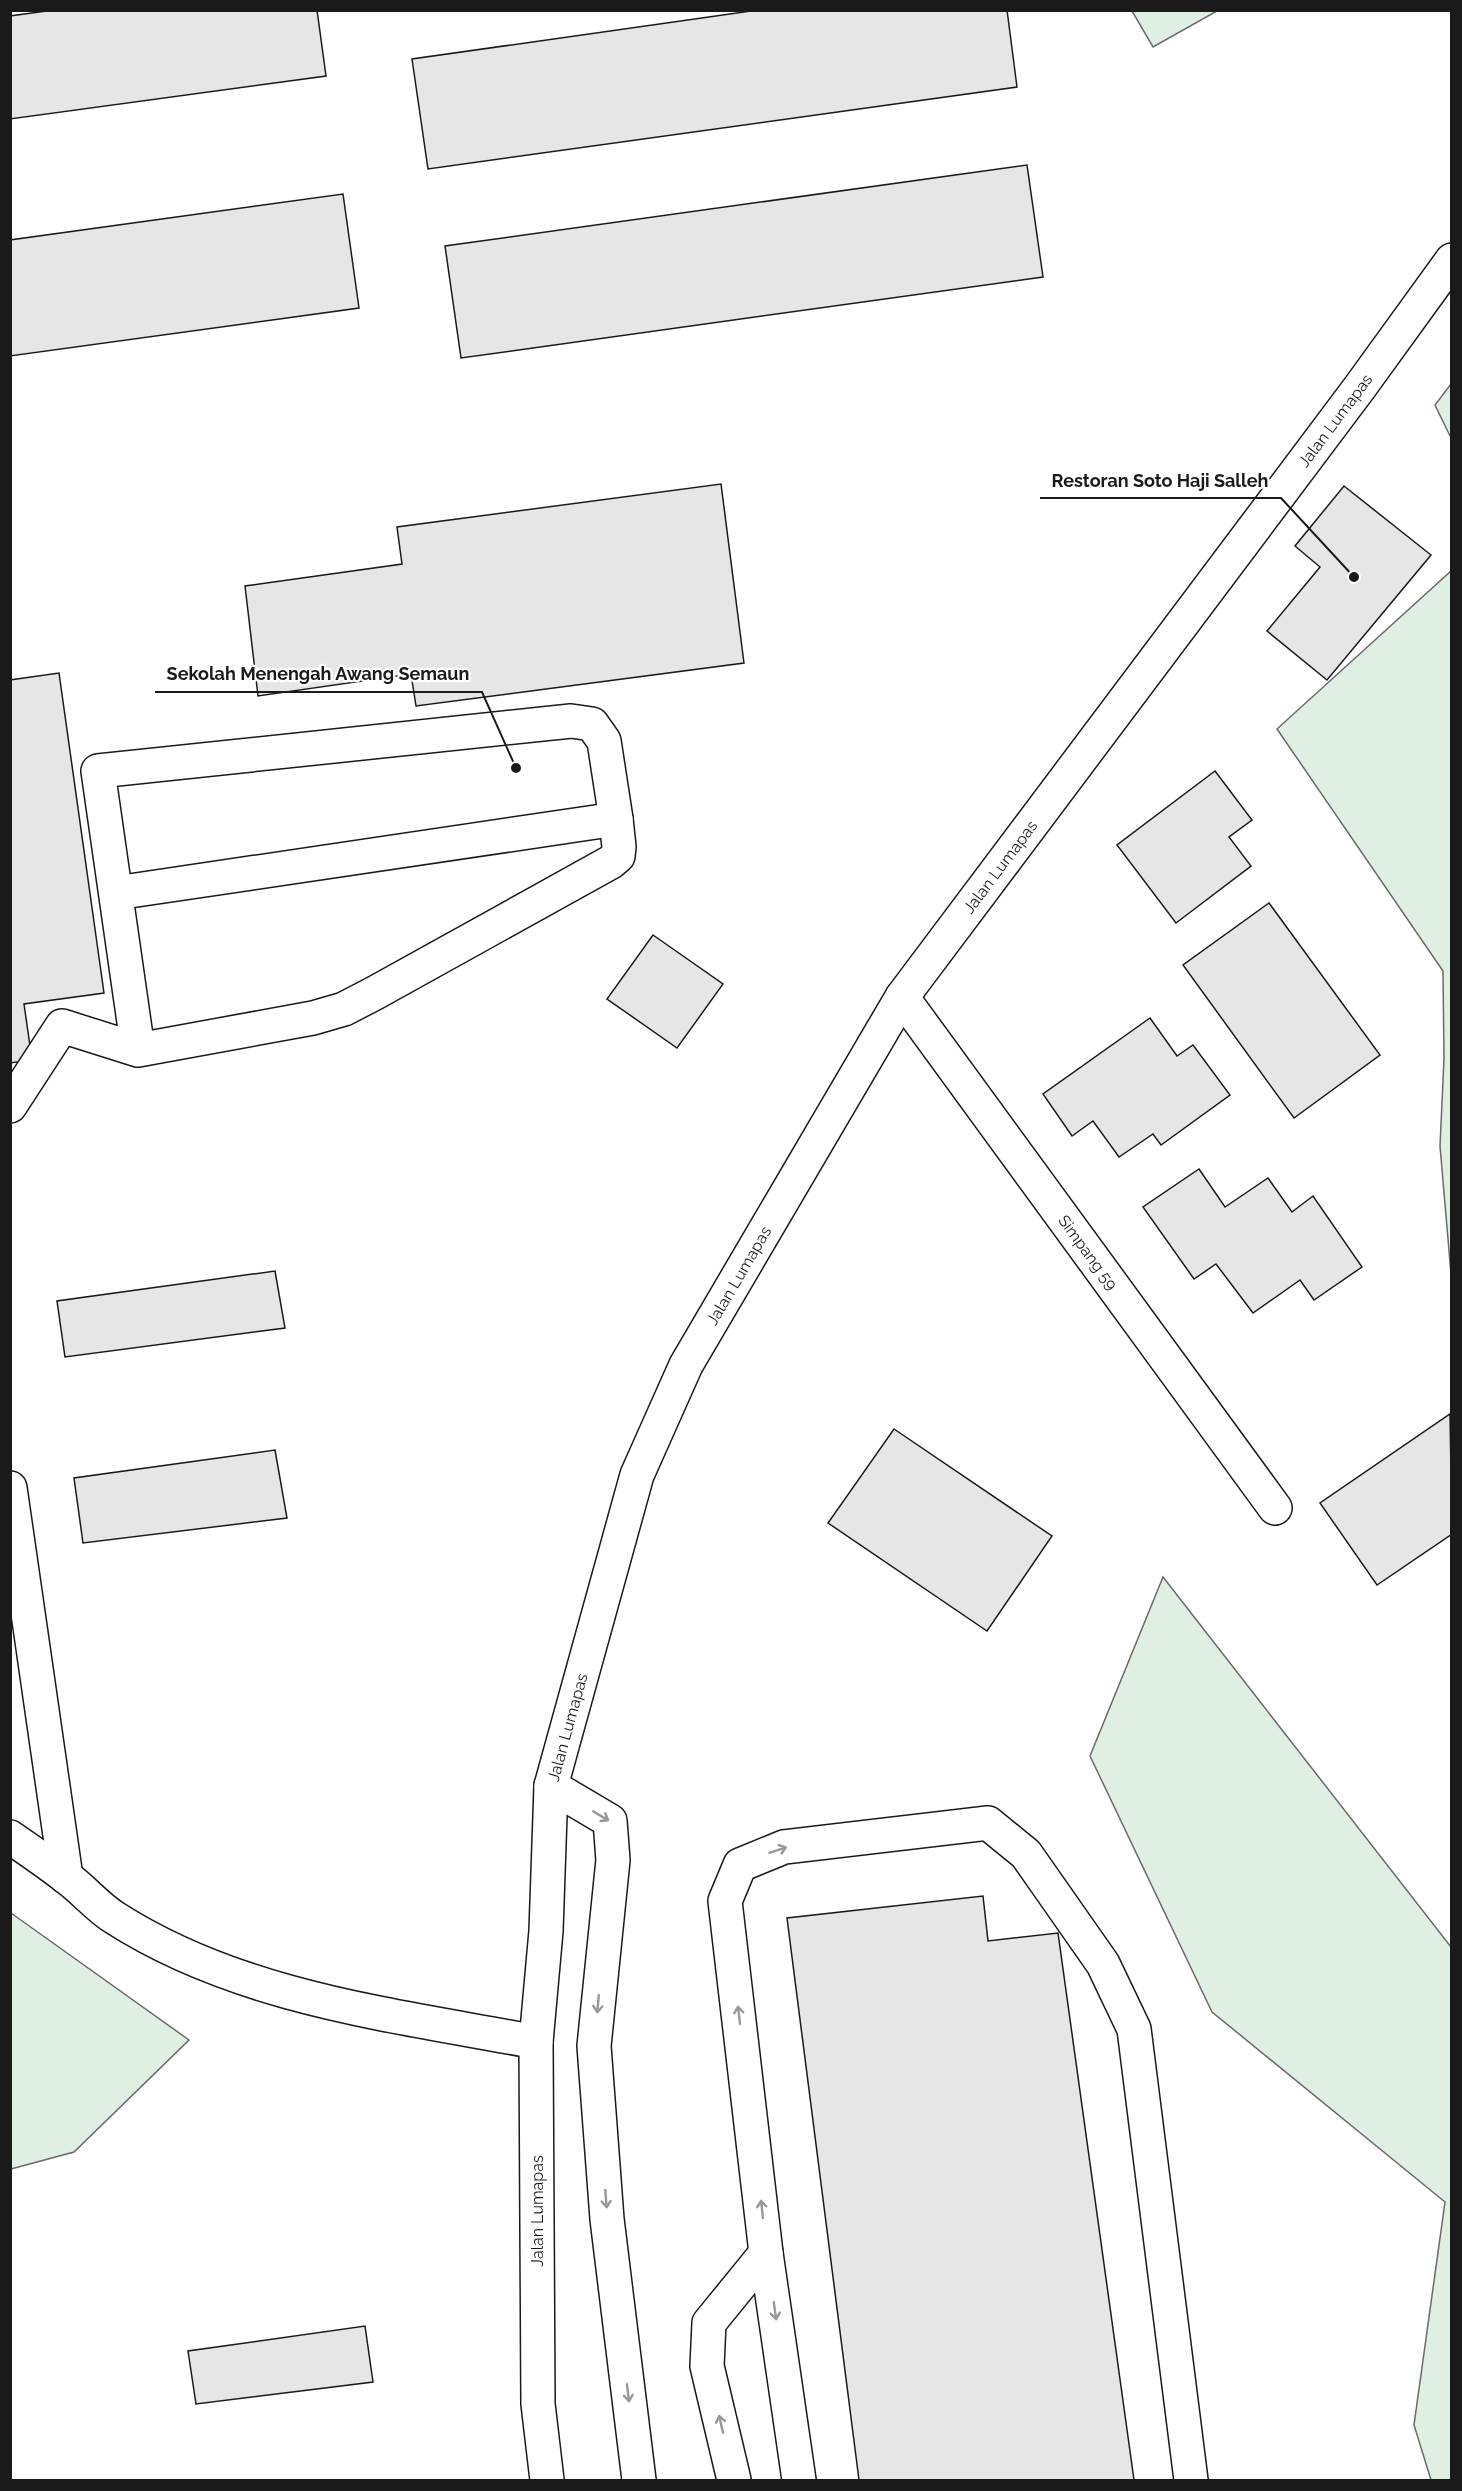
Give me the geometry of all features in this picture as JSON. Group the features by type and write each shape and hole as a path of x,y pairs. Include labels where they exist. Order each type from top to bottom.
{"main road":[{"name":"Jalan Lumapas","path":"547,2481 537,2404 536,2042 546,1930 551,1786 637,1475 686,1365 902,997 1452,260"},
{"path":"10,1106 62,1026 138,1050 313,1018 344,1009 611,862 618,856 619,847 604,741 592,724 571,721 98,771 138,1050"},
{"path":"116,893 616,819"},
{"name":"Simpang 59","path":"902,997 1275,1508"},
{"path":"10,1488 66,1877"},
{"path":"551,1786 610,1821 613,1860 594,2046 607,2219 639,2481"},
{"path":"800,2481 766,2253 725,1901 740,1865 784,1847 988,1823 1026,1854 1103,1964 1134,2030 1191,2481"},
{"path":"10,1837 66,1877 113,1917 175,1951 242,1978 325,2003 536,2042"},
{"path":"734,2481 707,2366 709,2323 766,2253"}],"green space":[{"path":"1132,11 1217,11 1153,47"},
{"path":"1451,384 1451,438 1435,405"},
{"path":"1451,571 1451,1274 1440,1146 1444,1059 1443,971 1277,729"},
{"path":"1163,1577 1451,1947 1451,2480 1431,2480 1414,2425 1445,2202 1212,2012 1090,1756"},
{"path":"11,1913 189,2040 74,2152 11,2169"}],"building":[{"path":"54,10 317,10 326,76 10,119 10,16"},
{"path":"758,10 1007,10 1017,87 428,169 412,59"},
{"path":"1027,165 1043,277 461,358 445,246"},
{"path":"343,194 359,308 10,356 10,240"},
{"path":"721,484 744,663 416,706 411,674 258,696 245,586 402,564 397,527"},
{"path":"1344,486 1431,555 1327,680 1267,631 1320,567 1295,546"},
{"path":"59,673 104,993 24,1004 32,1060 10,1063 10,680"},
{"path":"1215,771 1252,820 1229,837 1251,866 1176,923 1117,845"},
{"path":"1269,903 1380,1055 1294,1118 1183,965"},
{"path":"653,935 723,984 677,1048 607,999"},
{"path":"1150,1018 1177,1056 1193,1045 1230,1095 1161,1145 1153,1134 1119,1157 1093,1121 1072,1136 1043,1094"},
{"path":"1199,1169 1225,1207 1268,1178 1292,1212 1313,1196 1362,1267 1314,1300 1300,1280 1253,1313 1216,1264 1194,1279 1143,1207"},
{"path":"275,1271 285,1328 65,1357 57,1301"},
{"path":"1450,1414 1452,1534 1377,1585 1320,1503"},
{"path":"894,1429 1052,1536 987,1631 828,1523"},
{"path":"275,1450 287,1518 83,1543 74,1478"},
{"path":"983,1896 988,1941 1058,1933 1134,2480 859,2480 787,1918"},
{"path":"365,2326 373,2382 196,2404 188,2351"}],"place":[{"name":"Restoran Soto Haji Salleh","path":"1354,577"},
{"name":"Sekolah Menengah Awang Semaun","path":"516,768"}]}
